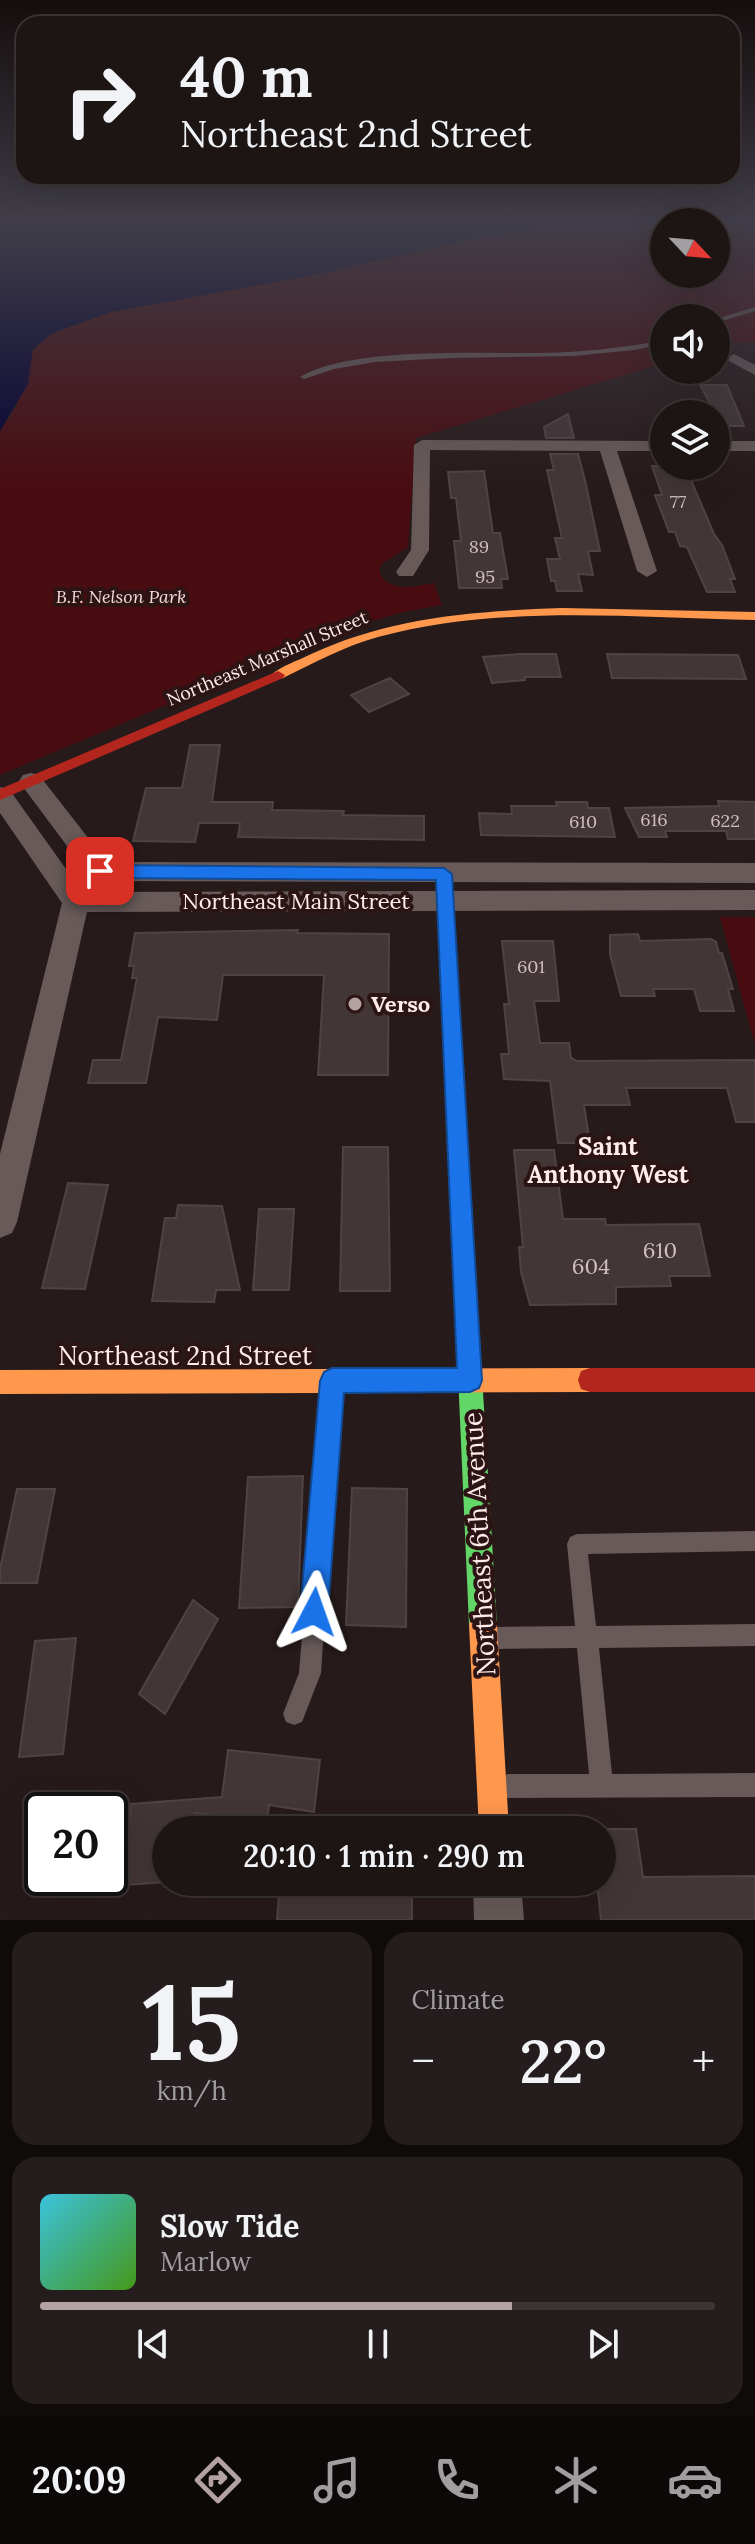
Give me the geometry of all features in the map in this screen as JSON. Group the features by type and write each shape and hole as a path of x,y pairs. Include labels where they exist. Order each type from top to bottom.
{"street":[{"path":"734,358 755,371"},
{"path":"730,446 755,446"},
{"path":"609,451 650,447"},
{"path":"406,572 420,550 422,450 609,451 650,455"},
{"path":"609,451 647,571"},
{"path":"730,456 755,456"},
{"name":"Northeast Marshall Street","path":"0,795 372,634 415,623 508,616 755,616"},
{"path":"0,1222 76,902 100,871 31,781"},
{"path":"0,795 76,902"},
{"name":"Northeast Main Street","path":"100,871 755,900"},
{"name":"Northeast Main Street","path":"76,902 755,873"},
{"name":"Northeast 6th Avenue","path":"444,887 493,1816"},
{"name":"Northeast 2nd Street","path":"0,1382 755,1380"},
{"path":"498,1896 499,1920"}],"lane":[{"path":"730,317 755,309"},
{"path":"304,377 347,363 379,360 452,355 602,354 650,345"},
{"path":"294,1714 310,1673 332,1381"},
{"path":"602,1785 577,1544 755,1541"},
{"path":"485,1638 755,1635"},
{"path":"492,1786 755,1785"}],"green space":[{"name":"B.F. Nelson Park","path":"130,309 650,309 650,367 416,438 408,547 382,564 379,571 388,583 395,586 434,583 442,605 354,626 0,775 0,431 16,407 33,350 53,333 111,312"},
{"path":"730,309 755,309 755,342 732,343"},
{"path":"720,917 755,917 755,1045"}],"shaded area":[{"path":"0,309 130,309 111,312 53,333 33,349 28,384 0,431"}],"building":[{"path":"700,385 727,385 744,426 730,426 730,400 708,400"},
{"path":"568,414 574,438 546,438 544,427"},
{"path":"550,454 578,454 585,480 600,551 588,551 593,575 578,574 582,591 557,591 555,581 551,581 547,559 560,559 555,538 562,538 547,470 554,470"},
{"path":"484,471 493,533 500,533 508,579 501,579 502,588 459,588 454,541 461,541 456,498 451,498 448,472"},
{"path":"657,480 691,480 714,534 722,545 735,579 730,579 735,592 707,592 687,547 680,546 675,532 669,532 655,495 662,495"},
{"path":"556,654 561,677 525,677 525,680 492,683 483,657"},
{"path":"607,654 738,655 746,679 612,678"},
{"path":"390,678 409,694 369,712 351,695"},
{"path":"190,745 220,745 212,802 273,802 272,810 344,811 343,815 424,816 424,840 238,837 240,823 199,823 195,842 133,841 146,788 182,788"},
{"path":"718,801 755,802 755,839 728,839 726,831 665,831 667,837 639,837 625,808 719,806"},
{"path":"556,802 587,802 588,808 609,808 615,837 481,835 479,813 512,814 511,806 557,806"},
{"path":"298,930 297,933 389,934 388,1075 318,1075 324,975 223,975 217,1020 158,1017 146,1083 88,1083 93,1060 121,1060 137,978 132,978 134,966 129,966 135,933"},
{"path":"638,934 640,941 711,939 716,942 733,989 728,989 734,1011 700,1011 694,989 653,989 655,996 621,996 610,954 610,935"},
{"path":"502,941 553,941 559,1001 534,1001 540,1043 569,1043 571,1058 577,1061 755,1060 755,1122 736,1122 727,1088 626,1088 630,1105 584,1105 590,1143 558,1143 550,1081 504,1079 501,1054 509,1054 504,1004 509,1004"},
{"path":"343,1147 388,1147 390,1291 340,1291"},
{"path":"514,1150 554,1150 563,1219 605,1219 606,1225 699,1224 710,1276 669,1276 671,1286 616,1287 616,1304 530,1305 521,1272 519,1247 523,1247"},
{"path":"68,1183 108,1185 85,1289 42,1288"},
{"path":"178,1205 222,1206 240,1290 216,1290 214,1302 152,1301 165,1218 176,1218"},
{"path":"259,1209 294,1209 289,1290 253,1290"},
{"path":"303,1476 298,1607 239,1608 248,1477"},
{"path":"352,1488 407,1489 406,1627 346,1625"},
{"path":"17,1489 55,1489 37,1583 0,1583 0,1569"},
{"path":"193,1600 218,1619 165,1714 139,1694"},
{"path":"76,1638 63,1754 19,1757 35,1641"},
{"path":"228,1750 320,1760 314,1812 269,1805 268,1816 195,1813 195,1816 152,1816 152,1883 128,1885 131,1804 222,1797"},
{"path":"616,1829 636,1829 643,1877 755,1876 755,1920 601,1920 598,1896 616,1896"},
{"path":"279,1896 412,1896 412,1920 277,1920"}],"traffic: fast":[{"path":"444,874 483,1625"}],"traffic: slow":[{"path":"278,675 373,634 463,617 562,612 755,616"},
{"path":"0,1382 590,1380"},
{"path":"483,1625 493,1816"}],"traffic: jam":[{"path":"0,795 278,675"},
{"path":"590,1380 755,1380"}],"place":[{"name":"Verso","path":"355,1004"}],"district":[{"name":"Saint Anthony West","path":"608,1160"}],"route":[{"path":"100,871 444,874 470,1380 332,1381 314,1612"}]}
